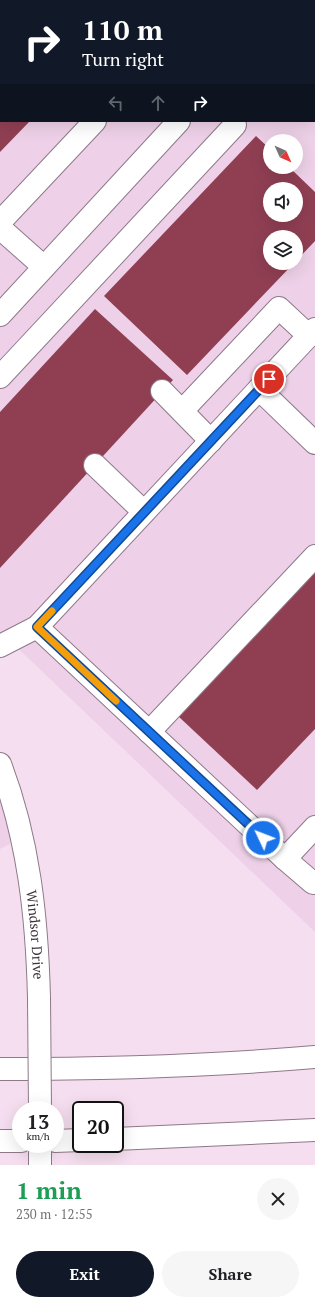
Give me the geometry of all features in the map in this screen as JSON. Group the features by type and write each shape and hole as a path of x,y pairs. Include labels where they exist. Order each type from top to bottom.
{"main road":[{"path":"0,222 94,122"},
{"path":"0,315 179,122"},
{"path":"0,377 235,124"},
{"path":"0,228 44,267"},
{"path":"0,646 37,627 312,333 279,308 182,411"},
{"path":"259,390 311,431"},
{"path":"162,392 211,441"},
{"path":"95,465 144,512"},
{"path":"149,732 315,556"},
{"path":"37,627 285,859 313,883 315,883"},
{"name":"Windsor Drive","path":"0,764 16,813 26,853 35,912 38,952 40,1101"},
{"path":"285,859 315,827"},
{"path":"0,1069 173,1066 315,1058"},
{"path":"124,1139 315,1130"},
{"path":"0,1141 12,1141"},
{"path":"40,1153 40,1165"}],"shaded area":[{"path":"0,122 315,122 315,932 4,635 0,636"},
{"path":"0,797 12,843 0,849"}],"building":[{"path":"0,122 29,122 0,152"},
{"path":"256,136 263,142 263,174 296,174 315,192 315,241 303,254 303,230 263,230 263,270 287,270 187,375 104,296"},
{"path":"95,309 173,380 0,568 0,412"},
{"path":"315,569 315,729 257,790 178,716"}],"slow traffic":[{"path":"52,611 37,627 116,701"}],"route":[{"path":"263,838 37,627 269,379"}]}
